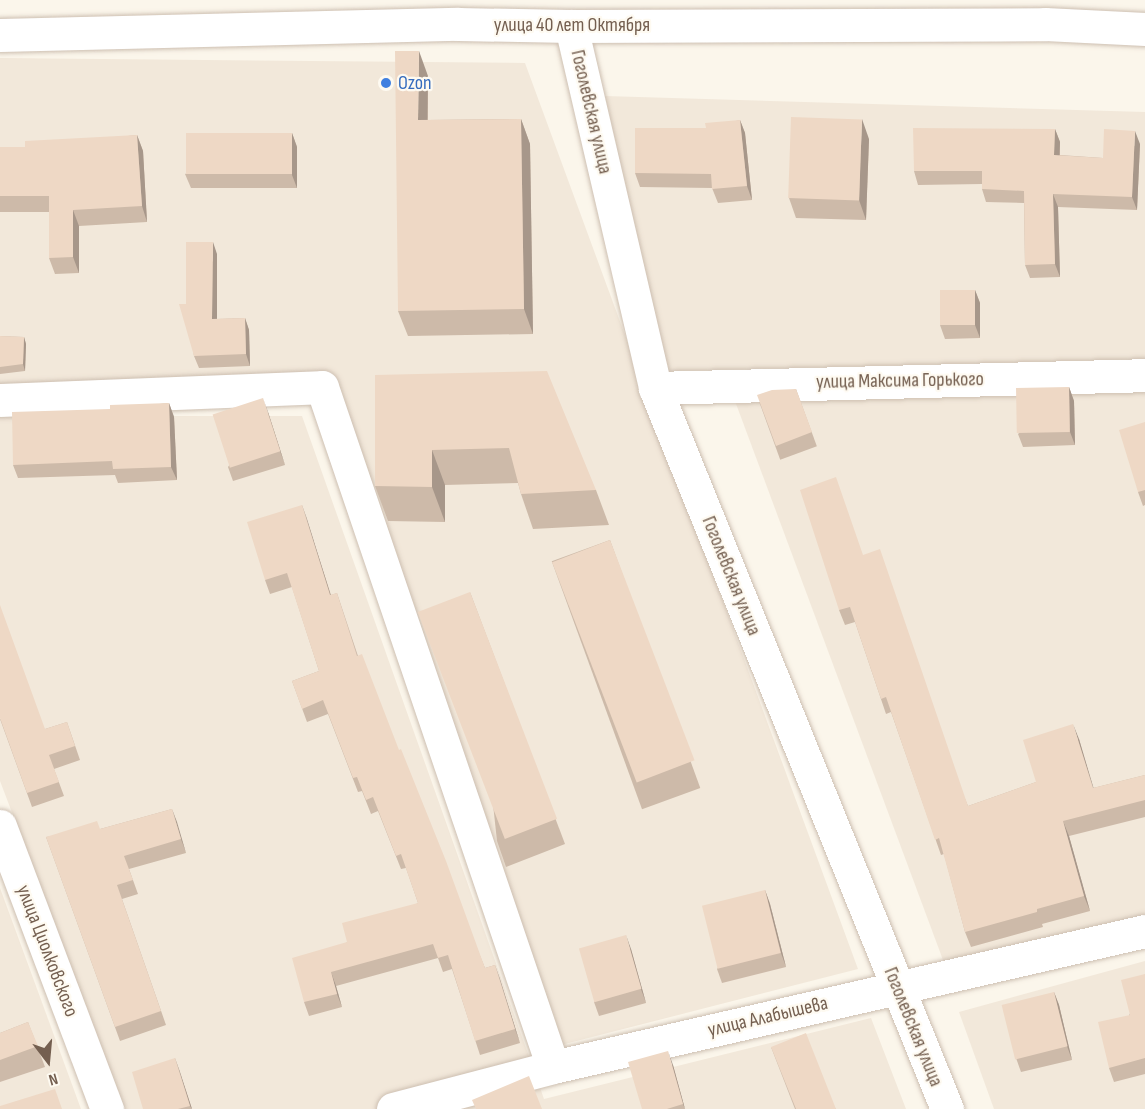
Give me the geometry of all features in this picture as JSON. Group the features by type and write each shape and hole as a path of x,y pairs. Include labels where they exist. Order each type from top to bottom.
{"street":[{"name":"улица 40 лет Октября","path":"0,35 459,12 571,26 1048,12 1145,29"},
{"name":"Гоголевская улица","path":"571,26 655,388 947,1109"},
{"name":"улица Максима Горького","path":"655,388 1145,375"},
{"path":"0,400 322,387 554,1067"},
{"name":"улица Циолковского","path":"0,826 107,1109"},
{"name":"улица Алабышева","path":"393,1109 554,1067 1145,931"}],"shaded area":[{"path":"0,58 525,63 858,969 557,1046 416,641 336,377 0,391"},
{"path":"605,96 1145,112 1145,359 668,371"},
{"path":"1145,384 1145,915 946,968 732,393"},
{"path":"0,416 302,416 544,1099 871,1018 906,1109 125,1109 0,781"},
{"path":"0,888 81,1109 0,1109"},
{"path":"1145,961 1145,1109 994,1109 959,1012"}],"building":[{"path":"395,51 419,51 418,120 521,119 524,309 398,311"},
{"path":"791,117 862,119 859,200 788,198"},
{"path":"740,120 747,186 712,189 711,174 635,173 635,128 706,128 705,123"},
{"path":"913,128 1055,129 1054,155 1103,158 1104,129 1135,131 1132,197 1053,194 1055,264 1025,265 1024,191 982,189 982,171 914,171"},
{"path":"186,133 292,133 292,174 186,174"},
{"path":"137,135 142,206 73,210 73,257 49,258 49,196 0,196 0,147 25,147 25,141"},
{"path":"186,242 213,242 212,319 245,318 246,354 194,356 179,304 186,304"},
{"path":"940,290 975,290 975,325 940,325"},
{"path":"0,336 24,337 23,364 0,367"},
{"path":"547,371 596,490 521,494 509,448 432,450 432,487 375,486 375,375"},
{"path":"1069,387 1070,432 1017,433 1016,388"},
{"path":"796,389 812,432 776,446 757,395 772,390"},
{"path":"263,398 280,451 230,468 213,414"},
{"path":"169,403 171,467 113,469 112,461 13,465 12,412 110,409 110,405"},
{"path":"1145,422 1145,490 1138,492 1119,430"},
{"path":"836,477 863,555 880,549 968,806 1036,782 1023,740 1073,724 1093,788 1145,775 1145,800 1063,821 1084,896 965,932 939,838 935,840 886,697 881,699 850,607 839,610 800,490"},
{"path":"302,505 330,595 337,593 357,656 362,654 399,750 401,749 446,861 485,968 495,965 515,1029 475,1041 448,955 438,958 433,944 331,972 337,994 304,1002 292,958 347,942 342,923 418,903 401,854 396,856 373,797 366,800 357,777 353,778 323,700 302,709 292,681 319,671 287,573 265,580 247,522"},
{"path":"610,540 695,760 637,783 552,562"},
{"path":"470,592 557,819 505,839 418,612"},
{"path":"0,605 45,729 67,722 75,746 49,755 59,782 27,793 0,718"},
{"path":"172,809 181,839 124,856 133,880 117,885 161,1011 115,1027 46,837 97,821 100,829"},
{"path":"765,890 781,953 718,969 702,906"},
{"path":"626,935 641,989 594,1002 579,949"},
{"path":"1145,974 1145,1058 1109,1068 1098,1022 1130,1015 1121,980"},
{"path":"1054,992 1068,1046 1015,1059 1002,1005"},
{"path":"28,1022 38,1046 0,1060 0,1033"},
{"path":"806,1033 836,1109 796,1109 771,1047"},
{"path":"668,1051 683,1104 667,1109 642,1109 628,1062"},
{"path":"175,1058 190,1106 178,1109 143,1109 132,1072"},
{"path":"529,1076 542,1109 476,1109 472,1100"},
{"path":"55,1089 62,1109 0,1109 0,1106"}],"place":[{"name":"Ozon","path":"386,83"}]}
